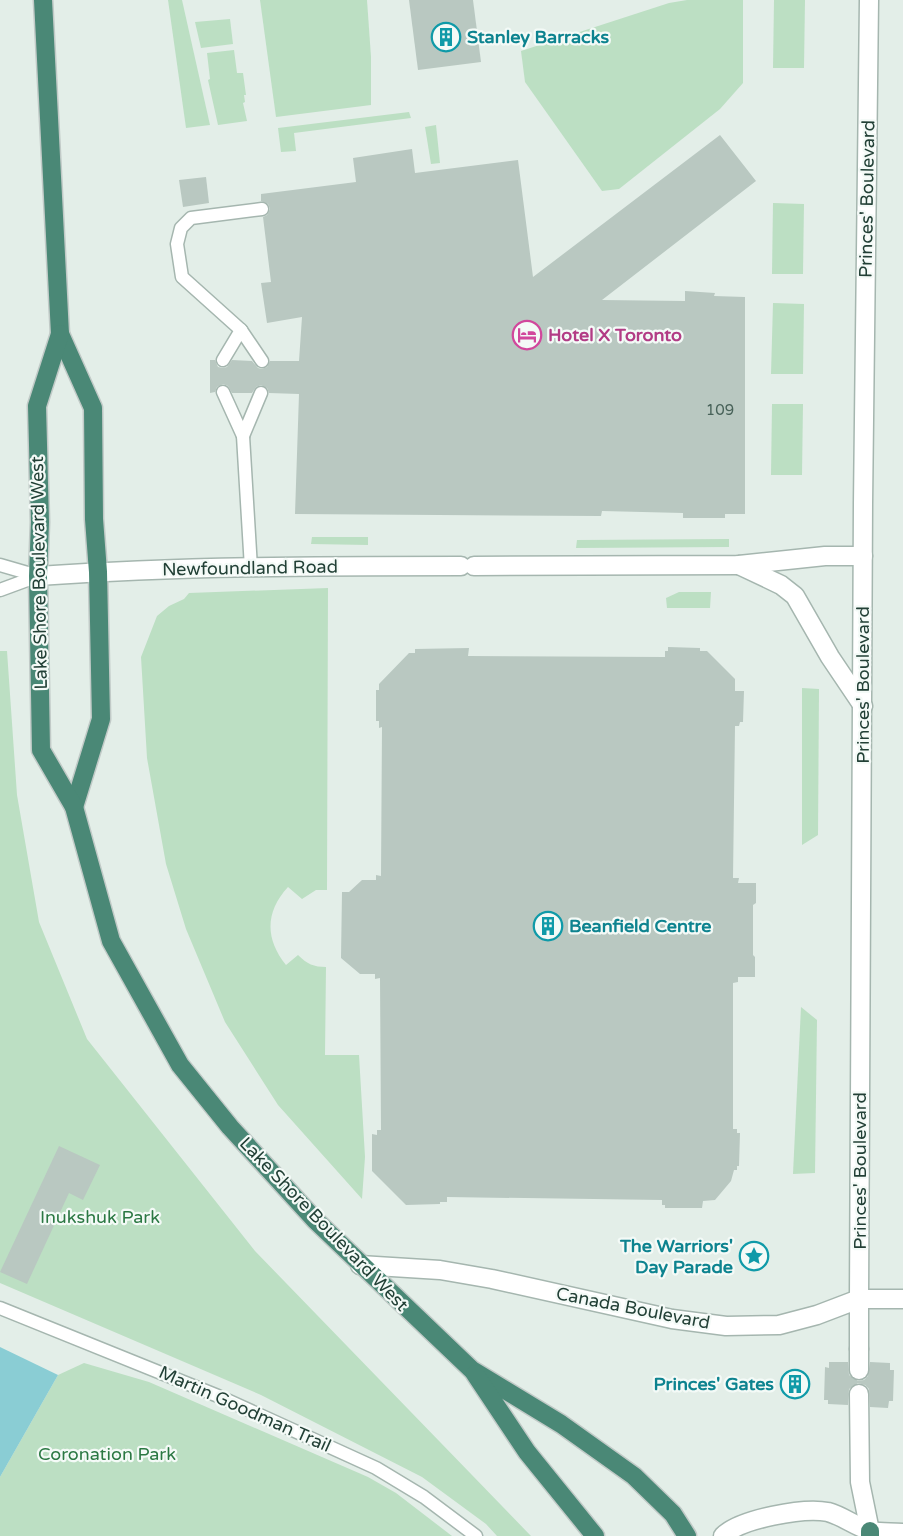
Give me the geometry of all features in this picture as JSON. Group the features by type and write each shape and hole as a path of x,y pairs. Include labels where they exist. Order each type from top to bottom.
{"highway":[{"name":"Lake Shore Boulevard West","path":"43,0 60,334 37,406 41,750 74,807 111,941 180,1065 230,1127 315,1220 472,1370 561,1424 634,1476 673,1514 687,1536"},
{"name":"Lake Shore Boulevard West","path":"60,334 93,408 94,519 98,572 101,719 74,807"},
{"name":"Lake Shore Boulevard West","path":"472,1370 526,1452 595,1536"}],"street":[{"name":"Princes' Boulevard","path":"859,1370 863,556 869,0"},
{"name":"Newfoundland Road","path":"38,576 251,568 739,565 825,556 863,556"},
{"name":"Newfoundland Road","path":"739,565 781,585 795,596 830,657 862,706"},
{"name":"Canada Boulevard","path":"360,1265 440,1269 672,1320 726,1326 779,1325 817,1315 859,1299 903,1299"},
{"path":"859,1394 860,1482 865,1534"},
{"path":"723,1536 728,1531 758,1520 794,1512 828,1512 865,1534 903,1533"}],"lane":[{"path":"261,361 241,330 182,277 177,244 181,228 191,218 262,209"},
{"path":"223,360 241,330"},
{"path":"223,392 243,436 251,568"},
{"path":"243,436 261,393"},
{"path":"0,564 38,576"},
{"path":"0,590 38,576"},
{"name":"Martin Goodman Trail","path":"0,1308 218,1396 356,1458 424,1497 476,1536"}],"green space":[{"path":"168,0 182,0 210,125 186,128"},
{"path":"260,0 367,0 371,57 371,105 276,117"},
{"path":"687,0 743,0 743,83 720,109 619,189 602,191 525,82 521,51 669,3"},
{"path":"774,0 805,0 804,68 773,68"},
{"path":"230,19 233,44 201,48 195,22"},
{"path":"234,50 237,73 243,73 246,95 244,95 245,102 243,103 247,121 218,125 208,80 210,79 207,53"},
{"path":"409,112 411,118 294,133 296,151 281,152 278,128"},
{"path":"436,125 440,163 431,164 425,127"},
{"path":"773,203 804,204 803,274 772,274"},
{"path":"773,303 804,304 803,374 771,374"},
{"path":"772,404 803,404 802,475 771,475"},
{"path":"312,537 368,537 368,545 311,544"},
{"path":"729,539 729,547 576,548 577,540"},
{"path":"328,588 327,890 316,890 302,899 288,887 275,906 270,926 274,945 286,965 298,955 311,964 326,967 325,1055 359,1055 365,1157 362,1199 278,1105 225,1022 186,929 166,864 147,758 141,657 157,616 169,606 184,599 189,593"},
{"path":"679,592 711,592 710,608 667,608 666,598"},
{"name":"Inukshuk Park","path":"0,651 7,651 17,795 39,922 87,1039 255,1251 531,1536 497,1536 486,1524 422,1477 261,1395 0,1283"},
{"path":"802,688 819,689 818,835 802,845"},
{"path":"801,1007 817,1020 815,1173 793,1174"},
{"name":"Coronation Park","path":"84,1363 149,1382 368,1477 396,1493 452,1536 0,1536 0,1477 58,1375"}],"water":[{"path":"0,1347 58,1375 0,1477"}],"building":[{"name":"Stanley Barracks","path":"409,0 473,0 481,62 418,70"},
{"name":"Hotel X Toronto","path":"720,135 756,181 602,300 685,301 685,291 715,293 714,296 745,297 745,514 725,514 725,518 683,518 683,513 602,511 601,516 295,514 299,394 269,393 267,388 261,385 256,387 252,393 232,393 228,386 223,384 217,387 215,392 210,393 210,360 215,360 218,367 223,368 227,367 232,360 252,361 262,369 267,367 270,361 299,361 302,317 267,323 261,283 271,282 263,217 270,209 268,204 261,201 261,194 356,182 353,158 412,149 415,173 518,160 533,277"},
{"path":"206,177 209,203 183,207 179,180"},
{"name":"Beanfield Centre","path":"668,647 700,648 700,651 707,651 735,679 735,691 744,691 743,722 735,726 733,878 739,878 738,883 756,883 756,903 753,905 755,977 738,977 738,982 733,983 733,1129 737,1129 737,1133 740,1133 739,1166 737,1170 734,1170 731,1181 715,1200 703,1201 702,1208 665,1208 662,1200 447,1197 447,1202 440,1202 440,1204 406,1205 372,1171 372,1134 377,1135 377,1130 381,1130 380,978 375,979 375,974 360,974 341,958 342,892 349,892 362,880 376,880 376,875 381,876 382,727 379,728 379,721 376,721 376,690 379,690 379,684 409,653 415,653 415,649 469,648 468,656 665,657"},
{"path":"59,1146 100,1165 83,1200 69,1193 27,1284 0,1272"},
{"path":"829,1362 848,1362 849,1375 858,1381 868,1376 870,1362 890,1363 890,1370 894,1370 893,1401 889,1401 888,1408 870,1407 869,1389 858,1383 849,1389 848,1405 828,1404 828,1400 824,1400 825,1367 829,1368"}],"place":[{"name":"Stanley Barracks","path":"446,37"},
{"name":"Hotel X Toronto","path":"527,335"},
{"name":"Beanfield Centre","path":"548,926"},
{"name":"The Warriors' Day Parade","path":"754,1256"},
{"name":"Princes' Gates","path":"795,1384"}]}
